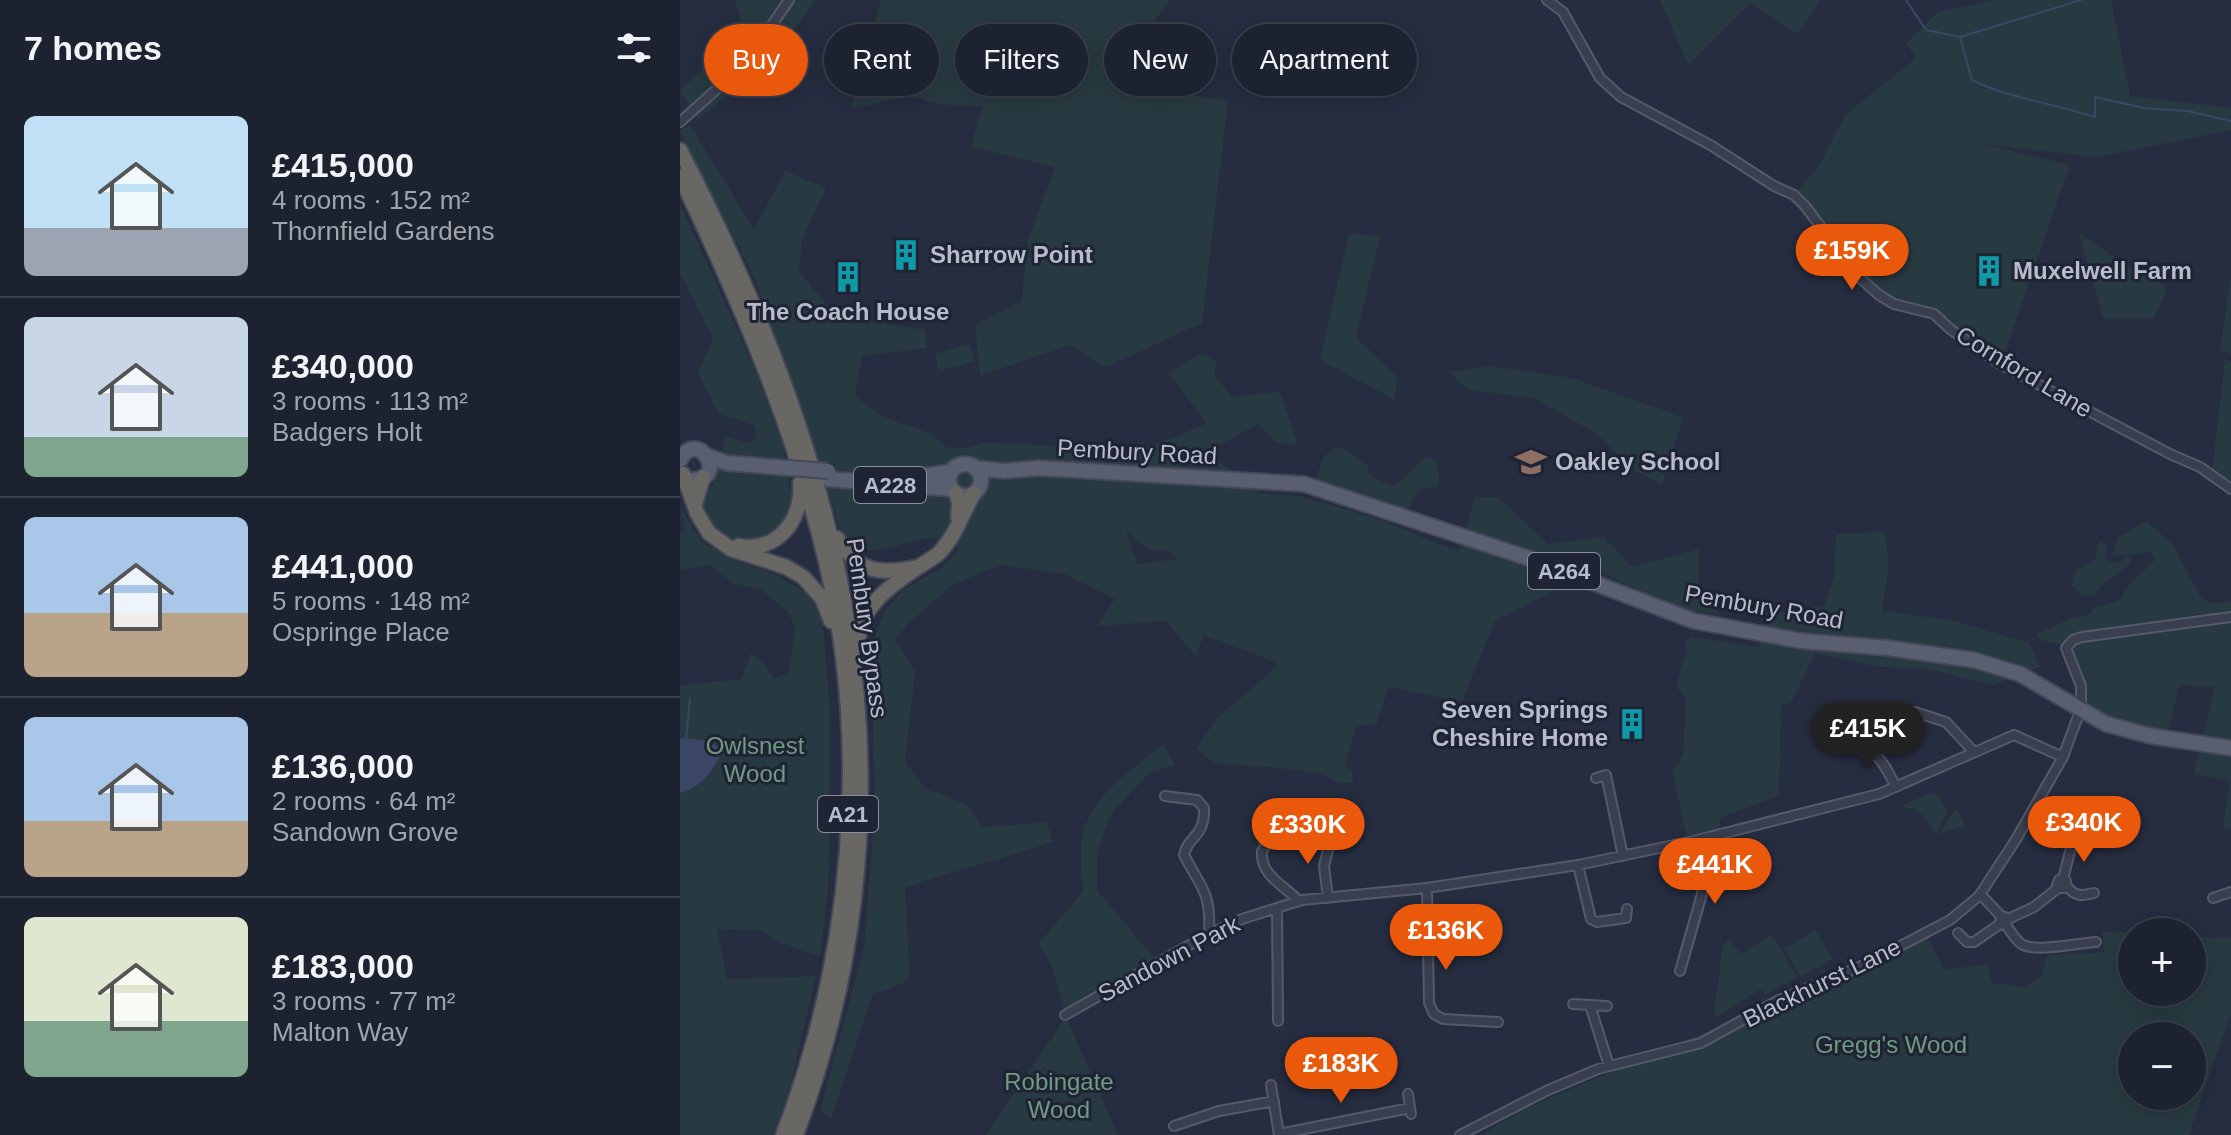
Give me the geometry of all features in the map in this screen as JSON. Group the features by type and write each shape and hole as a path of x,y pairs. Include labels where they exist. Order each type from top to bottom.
{"highway":[{"name":"Pembury Bypass","path":"680,150 731,254 765,335 813,469 845,598 855,666 861,794 853,904 847,948 824,1050 796,1135"},
{"name":"Pembury Bypass","path":"680,176 752,337 797,458 826,564 840,644 849,765 841,903 818,1022 783,1135"},
{"name":"A21","path":"722,542 742,547 761,546 786,530 799,507 797,458"},
{"name":"A21","path":"681,465 689,496 704,527 741,553 786,567 803,577 822,598 840,644"},
{"path":"695,504 705,476"},
{"name":"A21","path":"855,666 860,625 867,610 879,597 942,550 977,488"},
{"path":"954,491 959,502 957,526"},
{"name":"A21","path":"829,524 850,557 866,568 889,571 919,566"}],"main road":[{"path":"696,450 707,456 710,465 705,476 692,480 681,465 696,450"},
{"name":"A228","path":"707,456 727,463 775,471 828,475 928,477 951,472"},
{"path":"960,465 975,468 980,476 977,488 965,496 954,491 949,481 951,472 960,465"},
{"name":"Pembury Road","path":"975,468 1004,471 1039,468 1304,484 1537,561 1694,621 1802,641 1888,648 1974,660 2020,674 2106,724 2151,736 2231,748"},
{"name":"A228","path":"705,476 727,472 775,471"},
{"name":"Pembury Road","path":"977,488 1004,471"},
{"name":"A228","path":"828,475 954,491"}],"street":[{"path":"684,119 745,64 789,0"},
{"name":"Cornford Lane","path":"1547,0 1563,12 1600,78 1621,97 1794,195 1859,277 1879,295 1894,304 1934,314 2000,364 2200,467 2231,489"},
{"path":"2081,708 2081,686 2066,648 2073,640 2231,617"},
{"name":"Blackhurst Lane","path":"1460,1135 1546,1091 1609,1066 1701,1043 1777,1001 1864,965 1950,920 1980,894 2015,841 2063,757 2081,708"},
{"path":"1915,712 1946,722 1974,752"},
{"name":"Sandown Park","path":"1065,1015 1209,934 1242,919 1299,901 1427,888 1578,865 1693,841 1879,794 2014,735 2063,757"},
{"path":"1844,744 1858,745 1876,754 1896,787"},
{"path":"1605,775 1623,856"},
{"path":"1165,796 1182,801 1197,800 1204,808 1202,829 1185,848 1184,855 1206,891 1209,934"},
{"path":"1328,898 1324,866 1331,838"},
{"path":"1958,933 1967,942 1974,942 2004,921 2034,907 2063,884 2073,840"},
{"path":"1680,971 1702,894 1703,879 1693,841"},
{"path":"1266,845 1262,851 1265,870 1299,901"},
{"path":"1578,865 1591,919 1597,922 1628,918"},
{"path":"2063,884 2077,895 2094,893"},
{"path":"1427,888 1429,1003 1434,1014 1443,1019 1498,1022"},
{"path":"2213,898 2231,892"},
{"path":"1980,894 2022,944 2034,948 2096,942"},
{"path":"1277,908 1278,1021"},
{"path":"1573,1004 1607,1006"},
{"path":"1590,1005 1609,1066"},
{"path":"1278,1008 1290,1008"},
{"path":"1271,1085 1279,1135 1410,1111 1408,1094"},
{"path":"1169,1114 1175,1128 1219,1111 1274,1101"}],"green space":[{"path":"735,0 816,0 798,24 743,24"},
{"path":"881,0 1169,0 1152,24 1104,24 1104,96 1197,96 1228,100 1202,323 1106,367 1069,345 980,376 975,325 1022,301 1027,243 1055,167 971,147 982,107 939,104 909,96 939,96 939,24 874,24"},
{"path":"1660,0 1821,0 1798,34 1750,3 1688,65"},
{"path":"1998,0 2111,0 2130,96 2231,108 2231,130 2097,157 1983,144 2070,165 2001,363 1934,314 1879,295 1794,195 1820,164 1845,115 1916,58 1906,43 1938,12"},
{"path":"704,68 704,96 727,96 697,120 680,90"},
{"path":"855,96 909,96 851,109"},
{"path":"690,125 754,230 785,171 826,188 802,240 799,271 836,316 925,330 927,348 862,356 855,396 884,417 934,435 945,447 967,448 984,442 1138,451 1207,424 1169,373 1202,353 1216,361 1214,375 1232,397 1280,392 1298,444 1277,443 1258,424 1206,453 1260,490 1257,493 1300,496 1380,520 1459,552 1475,497 1498,497 1548,544 1604,537 1632,567 1699,549 1699,589 1721,616 1681,609 1596,570 1590,592 1563,586 1495,621 1462,702 1389,687 1377,723 1356,727 1345,766 1352,771 1353,783 1340,783 1321,774 1300,770 1215,763 1196,749 1217,718 1278,663 1204,635 1196,656 1166,621 1097,626 1115,599 1064,574 1001,565 952,585 895,639 915,672 905,761 923,787 969,806 982,827 1047,822 1053,842 905,887 910,980 872,995 831,1118 820,1111 864,949 875,805 874,640 884,612 903,590 942,568 959,548 929,538 870,550 859,547 839,526 802,409 754,277 680,131","holes":["1126,530 1141,544 1151,549 1170,551 1177,559 1137,564"]},
{"path":"680,204 753,365 782,444 792,499 785,517 772,532 754,540 732,538 716,532 701,504 713,484 726,436 748,443 757,438 754,425 719,414 698,373 713,338 680,272"},
{"path":"1349,233 1380,236 1356,338 1397,376 1395,400 1320,360"},
{"path":"2079,233 2127,266 2152,272 2167,290 2154,318 2103,318"},
{"path":"2231,275 2231,354 2220,350"},
{"path":"970,344 975,361 939,371 935,354"},
{"path":"2225,359 2231,362 2231,487 2212,472"},
{"path":"1489,366 1572,378 1683,417 1662,485 1633,469 1597,434 1534,398 1468,390 1449,372"},
{"path":"1340,447 1367,465 1375,478 1391,486 1402,480 1425,457 1435,460 1438,487 1418,490 1405,517 1316,487 1319,467 1325,457"},
{"name":"Owlsnest Wood","path":"680,507 701,541 738,562 771,572 806,593 822,617 830,709 830,811 828,889 820,957 779,942 759,930 717,929 727,979 816,976 787,1098 773,1135 680,1135 680,686 742,679 751,653 765,664 773,679 788,674 795,629 789,613 762,590 733,583 709,565 680,570 680,533 686,531"},
{"path":"2147,521 2173,545 2200,596 2210,603 2231,602 2231,829 2223,827 2230,781 2194,774 2215,687 2179,685 2167,737 2087,710 2066,646 2041,640 2036,634 2070,619 2091,614 2093,608 2120,600 2129,585 2155,560 2152,552 2112,556 2118,537"},
{"path":"1885,532 1889,563 1882,611 1951,620 2030,643 2040,667 1993,685 1923,668 1879,667 1815,653 1791,703 1781,705 1779,795 1720,818 1720,828 1686,836 1673,772 1683,755 1686,699 1676,686 1687,650 1684,644 1691,637 1759,647 1770,614 1824,606 1834,577 1836,534"},
{"path":"2099,541 2108,544 2105,557 2108,561 2117,563 2127,555 2132,560 2095,595 2083,596 2072,585 2075,571 2094,561"},
{"path":"1163,745 1175,765 1149,773 1111,814 1097,854 1097,890 1154,958 1064,1010 1053,969 1039,943 1083,892 1081,848 1090,815 1110,789"},
{"path":"1930,793 1938,796 1948,811 1936,835 1919,812 1900,807"},
{"path":"1957,810 1966,825 1940,834 1952,813"},
{"path":"1703,858 1719,862 1728,860 1723,883 1707,881"},
{"path":"1816,930 1832,959 1801,977 1784,948"},
{"name":"Gregg's Wood","path":"2102,931 2118,932 2118,1006 2206,1006 2206,937 2231,938 2231,1013 2206,1086 2206,1022 2118,1022 2118,1110 2198,1110 2189,1135 1481,1135 1529,1107 1708,1031 1800,984 1927,935 1944,970 1987,964 1992,983 2026,987 2041,976 2047,955 2104,952"},
{"path":"1772,934 1797,977 1765,995 1761,989 1717,1017 1714,1013 1723,946 1729,939 1741,954"},
{"name":"Robingate Wood","path":"1066,1017 1118,1135 986,1135"}],"water":[{"path":"680,738 703,740 723,748 707,776 680,793"}],"waterway":[{"path":"1906,0 1926,30 1960,37 2081,0"},
{"path":"1960,37 1972,80 2001,92 2095,117 2095,97 2231,121"},
{"path":"686,740 690,698"}],"place":[{"name":"Sharrow Point","path":"906,255"},
{"name":"Muxelwell Farm","path":"1989,271"},
{"name":"The Coach House","path":"848,277"},
{"name":"Oakley School","path":"1531,462"},
{"name":"Seven Springs Cheshire Home","path":"1632,724"}]}
